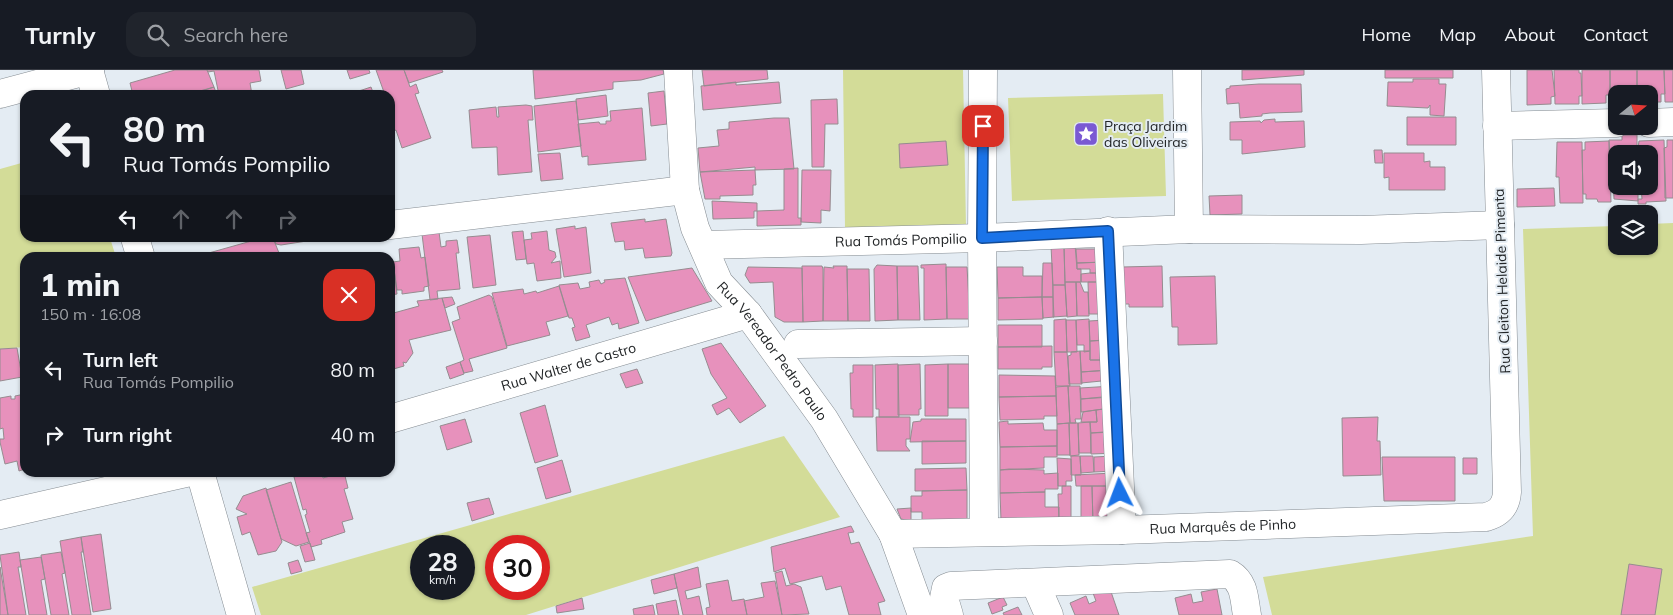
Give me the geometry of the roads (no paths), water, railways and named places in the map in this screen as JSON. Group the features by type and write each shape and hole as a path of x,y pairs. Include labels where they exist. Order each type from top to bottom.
{"street":[{"path":"0,94 90,70 95,90"},
{"name":"Rua Vereador Pedro Paulo","path":"678,70 685,190 694,228 719,283 748,314 824,419 893,534 922,615"},
{"path":"983,70 984,519"},
{"path":"1187,70 1189,229"},
{"name":"Rua Cleiton Helaide Pimenta","path":"1496,70 1507,492"},
{"path":"1658,123 1673,122"},
{"path":"1497,126 1608,123"},
{"path":"395,223 685,190"},
{"name":"Rua Tomás Pompilio","path":"703,245 982,238 1108,231 1189,229 1361,230 1500,225"},
{"path":"1108,231 1122,530"},
{"name":"Rua Walter de Castro","path":"395,418 748,314"},
{"path":"798,344 983,342"},
{"path":"0,515 168,477"},
{"path":"201,477 241,615"},
{"name":"Rua Marquês de Pinho","path":"893,534 1122,530 1486,517 1494,515 1503,508 1507,492"},
{"path":"950,615 944,598 946,588 951,586 1230,574 1238,579 1242,585 1247,615"},
{"path":"1035,582 1049,615"}],"place":[{"name":"Praça Jardim das Oliveiras","path":"1086,134"}]}
